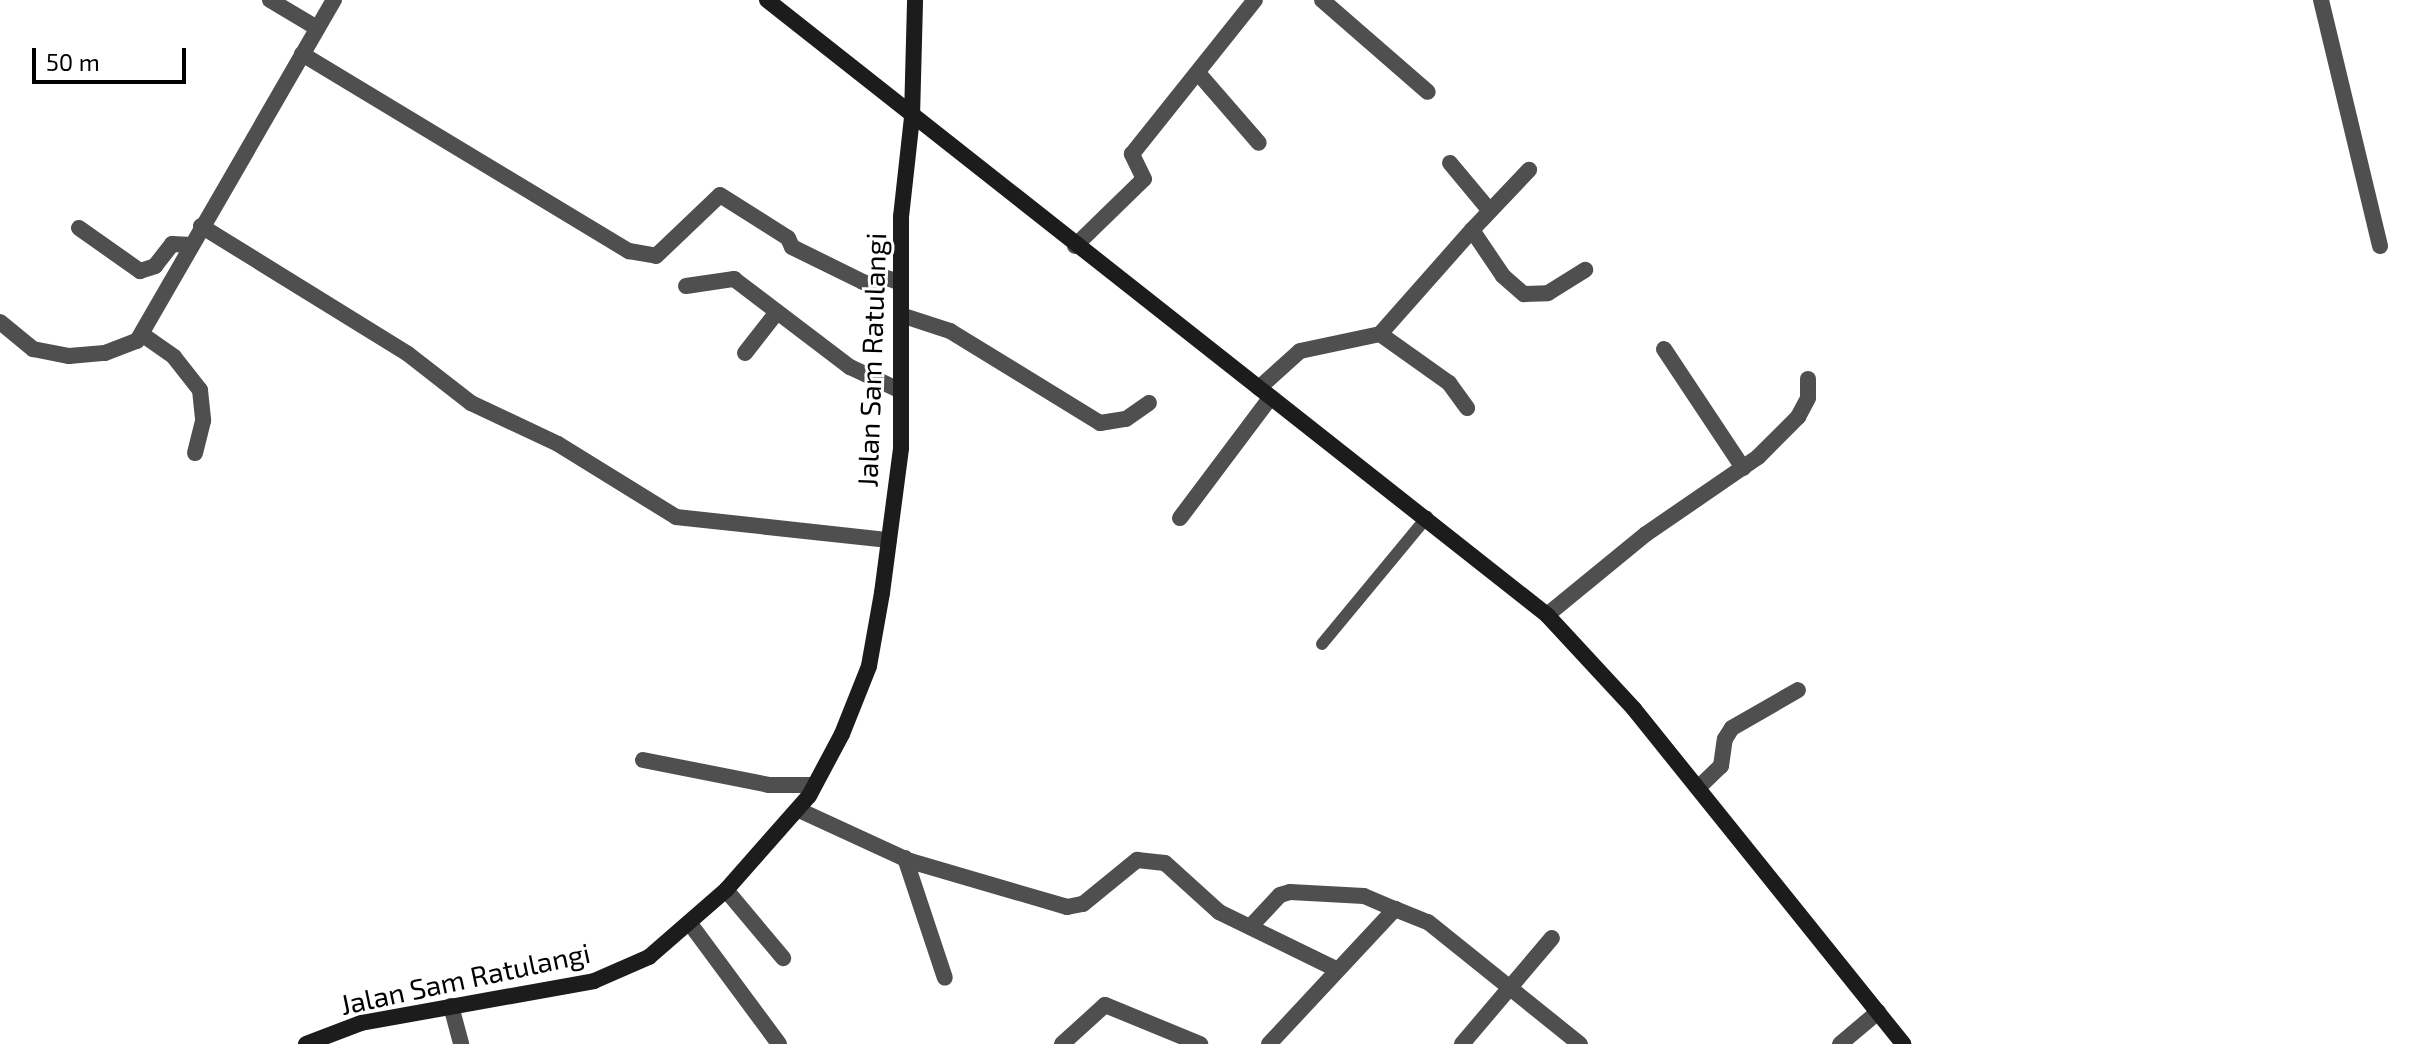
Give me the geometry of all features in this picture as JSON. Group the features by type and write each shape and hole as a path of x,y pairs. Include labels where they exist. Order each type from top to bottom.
{"main road":[{"path":"767,0 1075,246 1427,517 1547,615 1698,788 1903,1044"},
{"name":"Jalan Sam Ratulangi","path":"306,1044 361,1023 594,981 649,957 691,925 726,890 799,810 814,785 842,734 869,666 901,448 901,217 912,117 915,0"}],"street":[{"path":"270,0 317,28"},
{"path":"0,322 33,349 69,356 129,348 143,335 201,226 334,0"},
{"path":"1075,246 1144,179 1131,156 1255,0"},
{"path":"1322,0 1428,92"},
{"path":"2321,0 2380,246"},
{"path":"302,54 629,251 656,256 720,195 788,238 794,248 863,282 872,285 884,277 901,283"},
{"path":"1199,74 1259,143"},
{"path":"1450,163 1490,211"},
{"path":"1180,518 1265,393 1300,351 1380,334 1529,170"},
{"path":"201,226 408,354 471,403 558,444 676,517 889,540"},
{"path":"79,228 140,271 155,266 172,244 191,245"},
{"path":"1472,230 1503,276 1524,294 1548,293 1585,270"},
{"path":"686,286 734,279 850,367 901,391"},
{"path":"745,353 777,312"},
{"path":"901,315 950,331 1100,423 1126,419 1149,403"},
{"path":"1380,334 1449,383 1467,408"},
{"path":"143,335 174,357 200,390 203,421 195,453"},
{"path":"1664,349 1743,468"},
{"path":"1547,615 1646,534 1743,468 1798,417 1808,398 1808,379"},
{"path":"1698,788 1721,766 1727,732 1798,690"},
{"path":"643,760 769,785 814,785"},
{"path":"799,810 905,858 1067,907 1083,904 1137,860 1165,863 1219,912 1336,969"},
{"path":"905,858 945,978"},
{"path":"726,890 783,958"},
{"path":"1251,926 1280,895 1290,892 1373,897 1428,922 1575,1042"},
{"path":"1269,1044 1395,909"},
{"path":"691,925 779,1044"},
{"path":"1462,1044 1512,990 1552,938"},
{"path":"1062,1044 1105,1005 1200,1044"},
{"path":"451,1006 461,1044"},
{"path":"1840,1044 1878,1012"}],"lane":[{"path":"1322,644 1427,517"}]}
